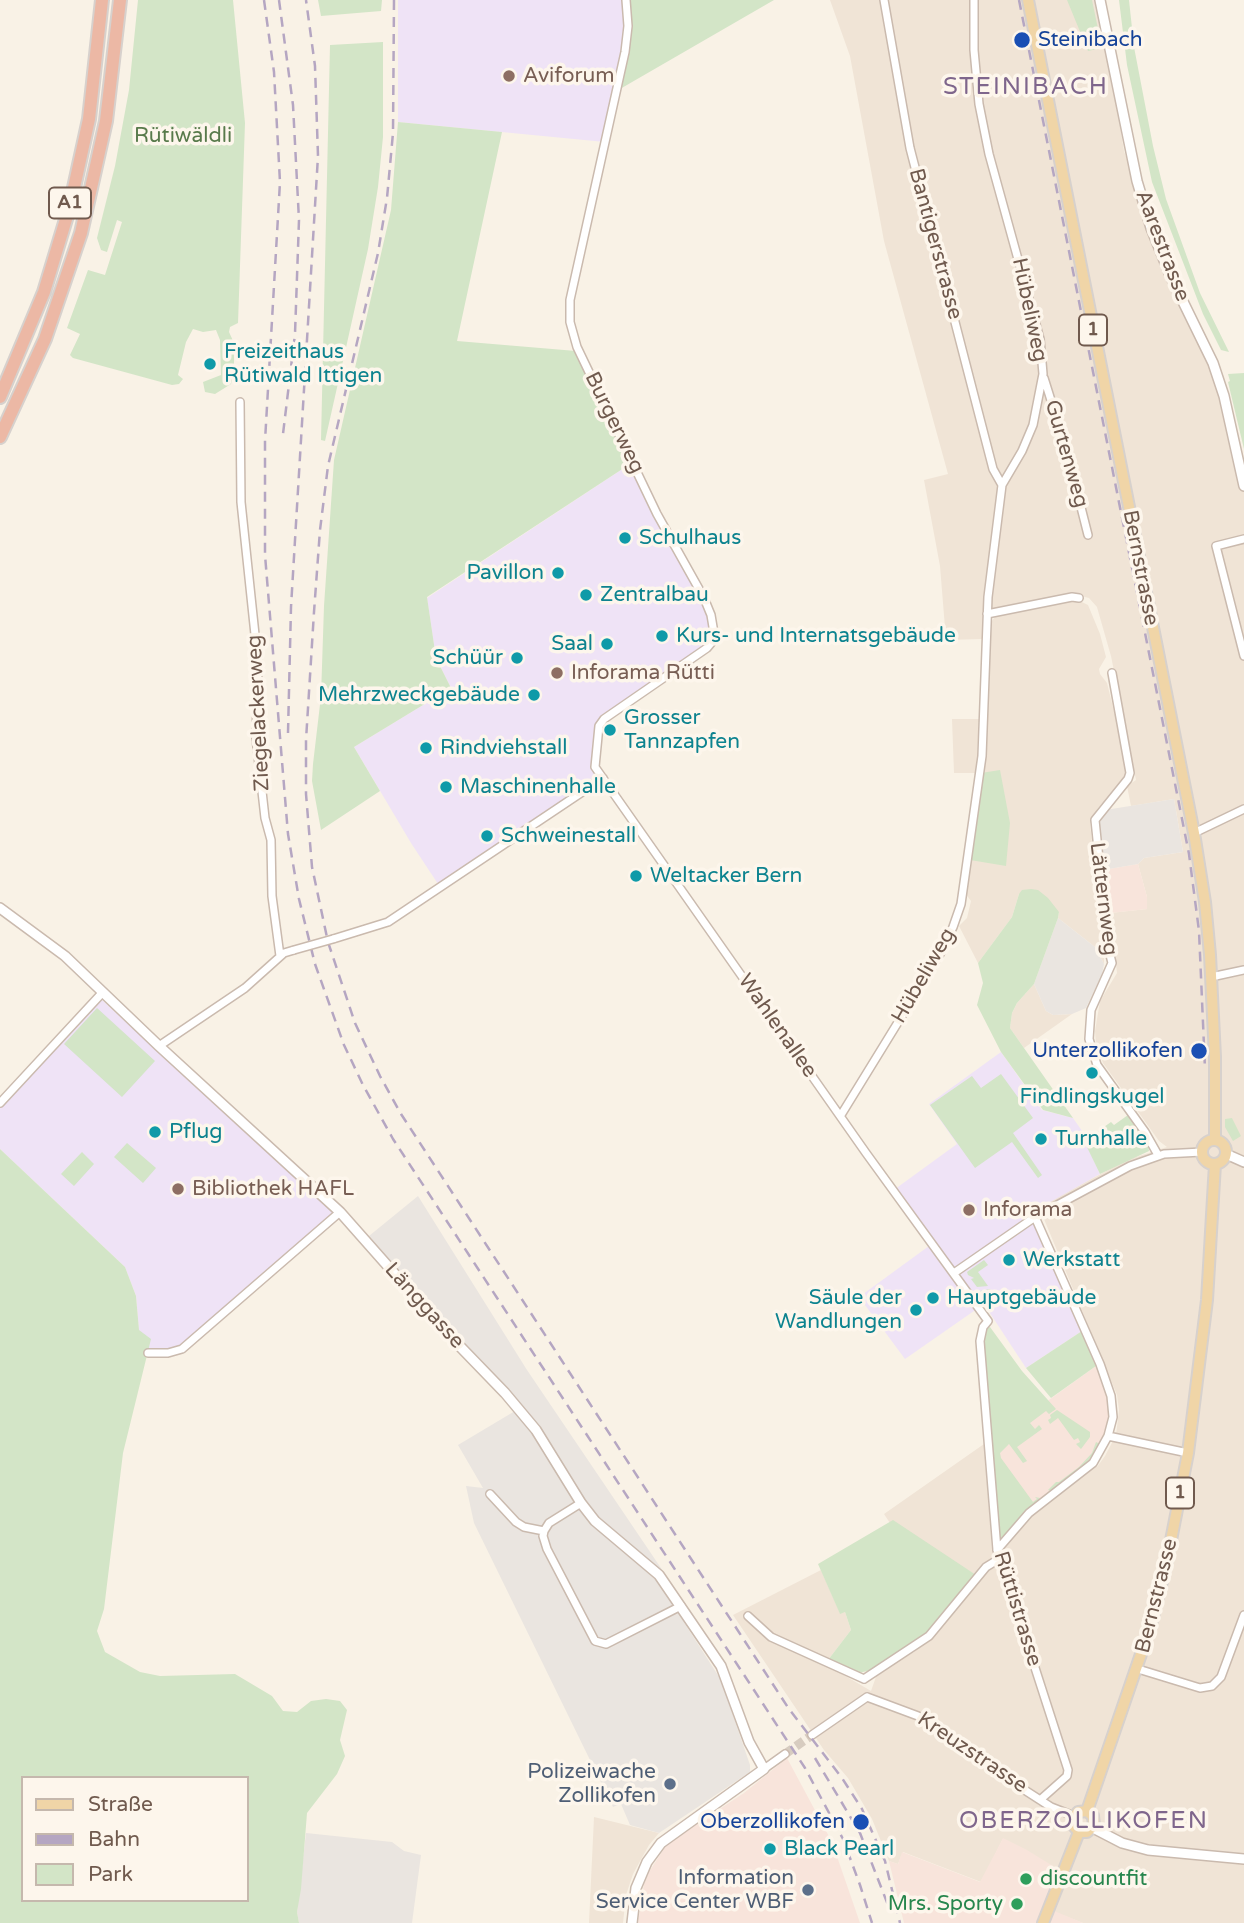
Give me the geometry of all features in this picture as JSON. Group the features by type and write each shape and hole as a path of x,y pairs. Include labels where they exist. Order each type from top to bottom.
{"highway":[{"name":"A1","path":"0,397 44,292 70,206 89,119 102,0"},
{"name":"A1","path":"0,438 49,328 87,211 110,96 120,0"}],"main road":[{"name":"Bernstrasse","path":"1028,0 1194,833 1205,902 1211,977 1215,1140"},
{"path":"1215,1140 1224,1144 1226,1154 1222,1161 1215,1164 1207,1162 1202,1152 1206,1143 1215,1140"},
{"name":"Bernstrasse","path":"1087,1811 1138,1669 1160,1592 1188,1453 1207,1300 1215,1164"},
{"path":"1087,1811 1094,1818 1093,1828 1087,1832 1079,1832 1073,1825 1074,1816 1078,1812 1087,1811"},
{"path":"1043,1923 1079,1832"}],"street":[{"name":"Burgerweg","path":"603,778 595,767 594,760 601,723 611,713 708,648 714,633 704,598 657,514 577,346 570,323 570,300 625,52 628,26 626,0"},
{"name":"Bantigerstrasse","path":"884,0 910,148 993,469 1002,485"},
{"name":"Hübeliweg","path":"841,1115 940,954 961,904 982,756 987,614 1002,485 1022,451 1033,425 1043,374 1040,339 989,154 979,104 974,50 974,0"},
{"name":"Aarestrasse","path":"1100,0 1140,193 1170,275 1213,363 1224,396 1244,486"},
{"name":"Gurtenweg","path":"1043,374 1066,448 1088,535"},
{"name":"Ziegelackerweg","path":"240,402 242,519 258,663 256,738 265,818 271,840 272,896 280,956"},
{"path":"1244,539 1216,546 1244,656"},
{"path":"987,614 1072,597 1079,598"},
{"name":"Lätternweg","path":"1112,673 1130,773 1128,779 1100,811 1094,823 1112,963 1091,1010 1088,1039 1097,1065 1145,1132 1158,1155"},
{"path":"159,1046 245,988 280,956 388,922 603,778"},
{"name":"Wahlenallee","path":"603,778 988,1321"},
{"path":"1194,833 1244,809"},
{"name":"Länggasse","path":"0,908 65,956 340,1212 447,1333 491,1378 536,1430 581,1503 608,1533 659,1575 681,1606 721,1666 749,1742 764,1769"},
{"path":"1211,977 1244,970"},
{"path":"0,1103 103,992"},
{"path":"954,1273 1035,1217 1130,1166 1158,1155 1202,1152"},
{"path":"1226,1154 1244,1161"},
{"path":"148,1353 168,1353 182,1349 340,1212"},
{"path":"864,1679 929,1636 998,1555 1029,1513 1093,1463 1108,1437 1113,1410 1109,1388 1035,1217"},
{"name":"Rüttistrasse","path":"988,1321 983,1327 980,1341 998,1555 1068,1772 1040,1800"},
{"path":"1108,1437 1188,1453"},
{"path":"490,1494 516,1522 524,1527 544,1531"},
{"path":"581,1503 549,1523 544,1531 547,1549 595,1641 607,1644 681,1606"},
{"path":"1138,1669 1200,1688 1212,1686 1221,1677 1244,1615"},
{"path":"748,1616 771,1637 864,1679"},
{"path":"812,1735 867,1697 864,1679"},
{"name":"Kreuzstrasse","path":"867,1697 918,1716 1040,1800 1074,1816"},
{"path":"632,1923 636,1888 656,1849 673,1832 740,1788 785,1754"},
{"path":"1093,1828 1122,1843 1141,1849 1244,1859"}],"shaded area":[{"name":"Aviforum","path":"398,0 626,0 628,26 605,142 398,122"},
{"path":"830,0 1100,0 1124,151 1151,228 1209,355 1244,486 1244,1923 1083,1923 1052,1911 1003,1839 981,1882 903,1852 898,1864 889,1861 872,1819 848,1778 824,1750 733,1615 821,1570 840,1613 845,1612 851,1630 825,1664 871,1691 877,1674 931,1639 980,1578 890,1523 884,1514 984,1444 992,1551 1001,1552 1035,1512 1095,1465 1097,1467 1116,1435 1119,1410 1117,1395 1039,1207 1127,1160 1167,1147 1159,1141 1103,1063 1096,1044 1095,1031 1100,1001 1117,973 1110,913 1147,909 1147,897 1138,864 1144,858 1183,852 1174,799 1131,806 1127,786 1136,780 1111,656 1097,607 1089,598 1073,594 984,612 983,639 946,640 940,566 924,480 948,474 884,241 850,56"},
{"name":"Inforama Rütti","path":"633,462 713,621 710,645 604,719 595,760 603,778 440,887 354,747 451,688 436,658 427,598"},
{"path":"1072,600 1088,605 1100,634 1106,657 1099,669 1100,674 1107,683 1128,768 1123,780 1098,808 1090,824 1104,964 1095,947 1058,918 1059,912 1019,894 1012,917 978,963 959,926 967,918 971,901 965,893 982,765 988,638 992,621 996,615"},
{"path":"952,719 979,719 976,773 954,773"},
{"path":"1174,799 1183,852 1144,858 1138,864 1103,870 1099,821 1105,810"},
{"path":"1138,864 1147,897 1147,909 1110,913 1103,870"},
{"path":"1058,918 1095,947 1104,964 1086,1008 1072,1014 1053,1015 1046,1011 1034,984"},
{"path":"1034,984 1046,1011 1053,1015 1072,1014 1024,1048 1010,1028 1012,1013"},
{"path":"94,997 102,1000 333,1213 187,1343 172,1351 149,1352 139,1330 136,1296 125,1267 0,1149 0,1100"},
{"name":"Inforama","path":"1001,1052 1042,1110 1073,1118 1087,1138 1085,1141 1100,1174 1029,1214 1082,1331 1026,1368 984,1304 905,1359 859,1297 929,1246 891,1192 957,1144 929,1104"},
{"path":"418,1196 527,1370 665,1574 671,1585 664,1591 721,1680 750,1765 750,1772 659,1833 630,1825 621,1804 613,1807 474,1523 466,1486 483,1488 458,1445 520,1408 399,1275 369,1236"},
{"path":"1096,1366 1105,1389 1109,1410 1100,1445 1089,1460 1031,1506 1000,1542 992,1441"},
{"path":"787,1758 832,1842 860,1923 638,1923 644,1884 665,1847 744,1793"},
{"path":"594,1817 659,1833 633,1874 626,1895 623,1923 589,1923"},
{"path":"306,1833 392,1842 404,1851 421,1855 412,1923 299,1923 297,1912"},
{"path":"1003,1838 1066,1874 1052,1910 1083,1923 904,1923 889,1861 898,1864 902,1852 980,1882"}],"green space":[{"name":"Rütiwäldli","path":"138,0 233,0 245,123 238,323 230,327 229,332 234,343 234,372 231,384 215,394 205,392 203,382 221,375 220,340 216,330 203,332 193,329 186,342 178,375 183,379 179,384 172,385 70,355 80,334 67,328 88,270 105,275 122,222 117,220 107,252 101,250 97,238 115,166 129,90"},
{"path":"318,0 382,0 381,11 321,16"},
{"path":"628,0 774,0 620,89"},
{"path":"1067,0 1092,0 1102,48 1088,51"},
{"path":"1119,0 1129,0 1134,47 1166,199 1200,293 1229,352 1221,350 1203,314 1152,182 1127,65"},
{"path":"383,42 383,137 378,187 368,249 325,441 321,440 330,45"},
{"path":"398,122 502,132 457,341 576,351 630,464 427,597 436,658 451,688 354,747 380,791 321,830 312,781 321,696 334,460 391,210"},
{"path":"1244,373 1244,449 1228,374"},
{"path":"1000,770 1010,823 1006,866 970,860 981,773"},
{"path":"1022,890 1038,890 1048,898 1059,912 1034,984 1017,1003 1012,1013 1010,1028 1073,1118 1043,1110 1001,1052 977,1005 983,983 978,963 1012,917 1019,894"},
{"path":"97,1008 155,1061 122,1097 64,1044"},
{"path":"1001,1074 1033,1118 1013,1133 1042,1175 1038,1178 1012,1142 975,1168 930,1105 972,1076 981,1088"},
{"path":"1128,1115 1148,1145 1149,1151 1100,1174 1084,1141 1111,1122 1114,1125"},
{"path":"1232,1118 1241,1136 1233,1141 1225,1127 1225,1119"},
{"path":"127,1143 156,1168 143,1183 114,1157"},
{"path":"0,1149 125,1267 136,1296 139,1330 151,1339 123,1453 104,1609 97,1631 105,1652 140,1672 160,1676 235,1674 272,1696 283,1711 297,1712 311,1701 326,1699 340,1701 347,1710 340,1740 345,1756 337,1774 307,1813 297,1912 299,1923 0,1923"},
{"path":"82,1152 94,1164 74,1186 61,1174"},
{"path":"984,1260 988,1265 978,1272 988,1286 977,1287 971,1279 974,1278 967,1272"},
{"path":"990,1289 999,1302 988,1309 975,1292"},
{"path":"990,1327 1022,1371 1056,1409 1049,1414 1046,1411 1030,1423 1035,1429 1039,1425 1042,1429 1017,1447 1027,1461 1023,1463 1009,1444 1000,1453 1033,1502 1037,1499 1035,1497 1040,1498 1000,1541 982,1341 985,1328"},
{"path":"1082,1331 1096,1366 1051,1398 1026,1368"},
{"path":"1057,1410 1090,1432 1090,1437 1081,1449 1076,1444 1080,1442 1078,1438 1074,1440 1058,1418 1050,1424 1050,1415"},
{"path":"1096,1442 1100,1444 1089,1460 1066,1481 1051,1491 1048,1490 1079,1467 1092,1453"},
{"path":"893,1520 976,1575 927,1635 871,1670 859,1673 828,1660 851,1630 845,1612 840,1614 818,1564"}],"tunnel":[{"path":"785,1754 812,1735"}],"railway":[{"path":"264,0 274,72 280,182 265,441 265,555 288,834 299,899 315,964 344,1045 393,1139 805,1768 843,1839 872,1923"},
{"path":"279,0 293,105 299,220 295,334 283,434"},
{"path":"288,733 291,607 318,156 315,66 306,0"},
{"path":"394,0 393,133 387,198 378,253 328,466 314,612 306,740 306,794 312,867 328,942 355,1023 401,1114 789,1709 842,1778 862,1809 885,1861 900,1923"},
{"path":"1019,0 1189,854 1199,931 1205,1069"},
{"path":"815,1758 860,1833 888,1905"}],"place":[{"name":"Steinibach","path":"1022,40"},
{"name":"Aviforum","path":"509,76"},
{"name":"Freizeithaus Rütiwald Ittigen","path":"210,364"},
{"name":"Schulhaus","path":"625,538"},
{"name":"Pavillon","path":"558,573"},
{"name":"Zentralbau","path":"586,595"},
{"name":"Kurs- und Internatsgebäude","path":"662,636"},
{"name":"Saal","path":"607,644"},
{"name":"Schüür","path":"517,658"},
{"name":"Inforama Rütti","path":"557,673"},
{"name":"Mehrzweckgebäude","path":"534,695"},
{"name":"Grosser Tannzapfen","path":"610,730"},
{"name":"Rindviehstall","path":"426,748"},
{"name":"Maschinenhalle","path":"446,787"},
{"name":"Schweinestall","path":"487,836"},
{"name":"Weltacker Bern","path":"636,876"},
{"name":"Unterzollikofen","path":"1199,1051"},
{"name":"Findlingskugel","path":"1092,1073"},
{"name":"Pflug","path":"155,1132"},
{"name":"Turnhalle","path":"1041,1139"},
{"name":"Bibliothek HAFL","path":"178,1189"},
{"name":"Inforama","path":"969,1210"},
{"name":"Werkstatt","path":"1009,1260"},
{"name":"Hauptgebäude","path":"933,1298"},
{"name":"Säule der Wandlungen","path":"916,1310"},
{"name":"Polizeiwache Zollikofen","path":"670,1784"},
{"name":"Oberzollikofen","path":"861,1822"},
{"name":"Black Pearl","path":"770,1849"},
{"name":"discountfit","path":"1026,1879"},
{"name":"Information Service Center WBF","path":"808,1890"},
{"name":"Mrs. Sporty","path":"1017,1904"}],"district":[{"name":"STEINIBACH","path":"1026,88"},
{"name":"OBERZOLLIKOFEN","path":"1084,1822"}]}
